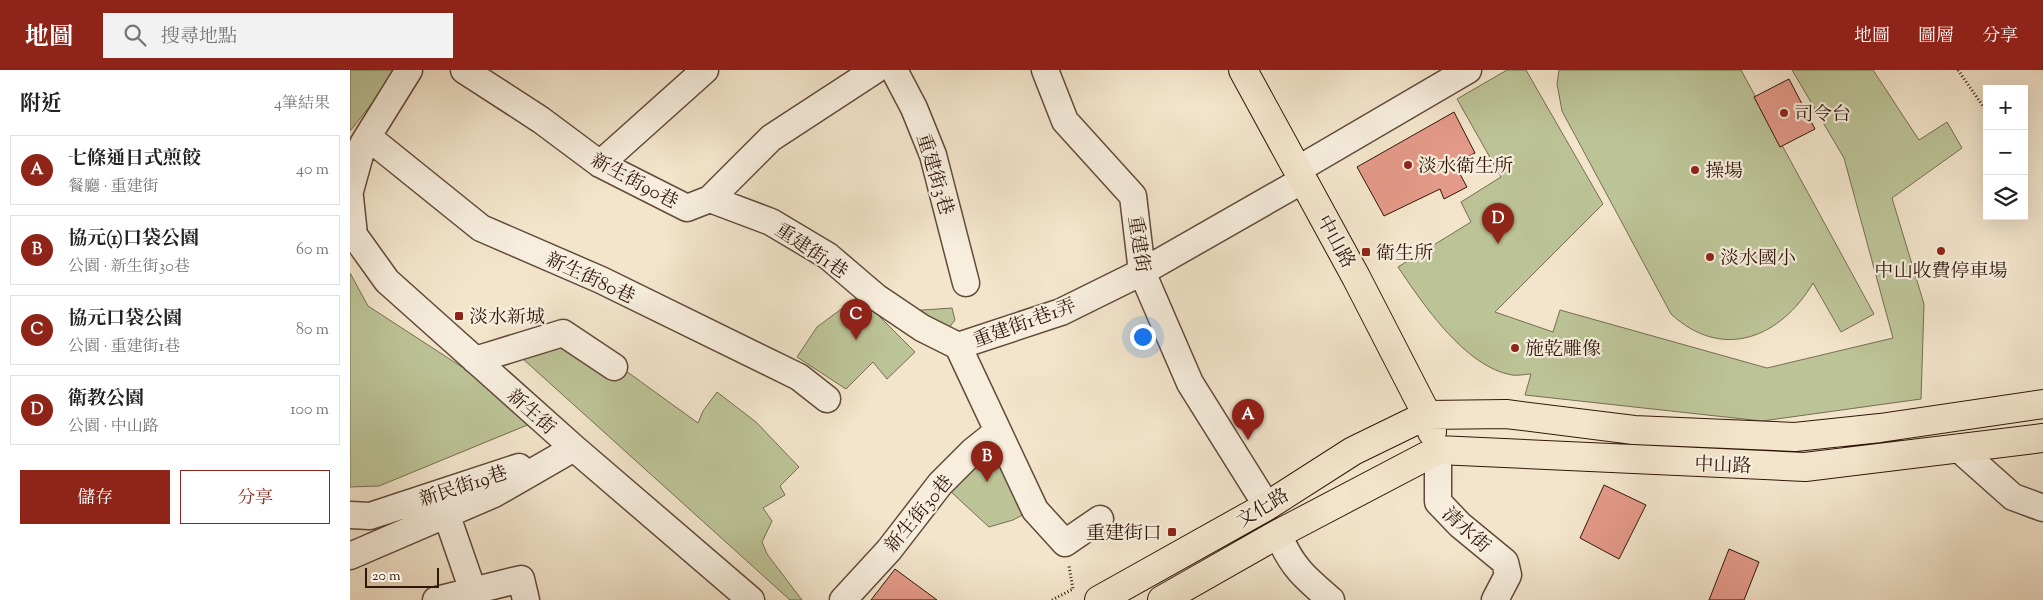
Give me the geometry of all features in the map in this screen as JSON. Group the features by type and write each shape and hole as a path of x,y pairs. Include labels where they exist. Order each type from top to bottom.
{"main road":[{"name":"中山路","path":"1243,70 1356,277 1427,415 1438,450 1805,467 2043,438"},
{"name":"中山路","path":"1427,415 1506,414 1634,430 1795,437 1880,428 2043,404"},
{"name":"文化路","path":"1099,600 1267,506 1353,451 1427,415"},
{"name":"文化路","path":"1162,600 1278,534 1438,450"}],"street":[{"path":"350,191 360,140 409,70"},
{"name":"新生街90巷","path":"464,70 541,120 600,164 687,208 710,199 771,138 874,70"},
{"path":"600,164 705,70"},
{"name":"重建街3巷","path":"894,70 914,108 934,155 966,284"},
{"name":"重建街","path":"1045,70 1065,121 1133,196 1142,272 1190,382 1267,506"},
{"name":"重建街1巷1弄","path":"1065,543 1035,510 958,346 1061,312 1142,272 1468,70"},
{"name":"新生街80巷","path":"360,140 481,228 601,280 798,377 827,399"},
{"name":"新生街","path":"350,197 354,235 387,281 574,448 751,600"},
{"name":"重建街1巷","path":"710,199 771,222 828,256 876,297 922,328 958,346"},
{"path":"476,360 563,333 614,367"},
{"name":"新生街30巷","path":"843,600 889,550 940,484 973,451 998,431"},
{"path":"350,556 494,494 574,448"},
{"name":"新民街19巷","path":"350,515 370,516 574,448"},
{"path":"1959,448 2013,497 2043,508"},
{"name":"清水街","path":"1438,450 1438,502 1460,526 1505,562 1508,575 1494,600"},
{"path":"446,516 473,591"},
{"path":"1065,543 1100,519"},
{"path":"1278,534 1288,556 1301,574 1331,600"},
{"path":"436,600 521,579 526,600"}],"path":[{"path":"1958,70 1983,106"},
{"path":"1052,600 1073,588 1065,543"}],"green space":[{"path":"350,70 398,70 351,130 350,130"},
{"path":"1507,70 1526,70 1603,204 1495,312 1553,332 1560,310 1767,368 1893,338 1844,158 1792,70 1873,70 1919,140 1947,122 1962,148 1892,198 1924,304 1921,399 1762,421 1525,395 1531,374 1512,375 1495,370 1478,360 1447,332 1398,267 1471,222 1461,202 1501,177 1457,99"},
{"name":"操場","path":"1559,70 1741,70 1874,314 1841,332 1813,283 1800,302 1785,317 1768,329 1750,337 1730,340 1711,337 1691,329 1671,314 1562,111 1557,84"},
{"path":"350,273 368,306 542,419 379,486 350,487"},
{"path":"859,296 915,352 887,379 873,362 846,389 797,357 817,327"},
{"path":"952,308 955,320 945,333 907,311"},
{"path":"590,345 698,423 703,411 717,392 756,422 799,467 780,486 785,495 763,508 772,521 762,542 767,554 802,600 790,600 512,349"},
{"path":"1000,445 1030,511 1013,520 989,527 950,491 963,473"}],"building":[{"name":"司令台","path":"1789,79 1815,129 1780,147 1754,97"},
{"name":"淡水衛生所","path":"1454,112 1475,153 1454,163 1467,187 1444,199 1440,189 1384,216 1357,167"},
{"path":"1604,485 1646,505 1619,559 1580,538"},
{"path":"1729,549 1759,562 1744,600 1709,600"},
{"path":"895,569 937,600 871,600"}],"place":[{"name":"司令台","path":"1784,113"},
{"name":"淡水衛生所","path":"1408,165"},
{"name":"操場","path":"1695,170"},
{"name":"衛教公園","path":"1498,244"},
{"name":"中山收費停車場","path":"1941,251"},
{"name":"衛生所","path":"1366,252"},
{"name":"淡水國小","path":"1710,257"},
{"name":"淡水新城","path":"459,316"},
{"name":"協元口袋公園","path":"856,340"},
{"name":"施乾雕像","path":"1515,348"},
{"name":"七條通日式煎餃","path":"1248,440"},
{"name":"協元(1)口袋公園","path":"987,482"},
{"name":"重建街口","path":"1172,532"}]}
